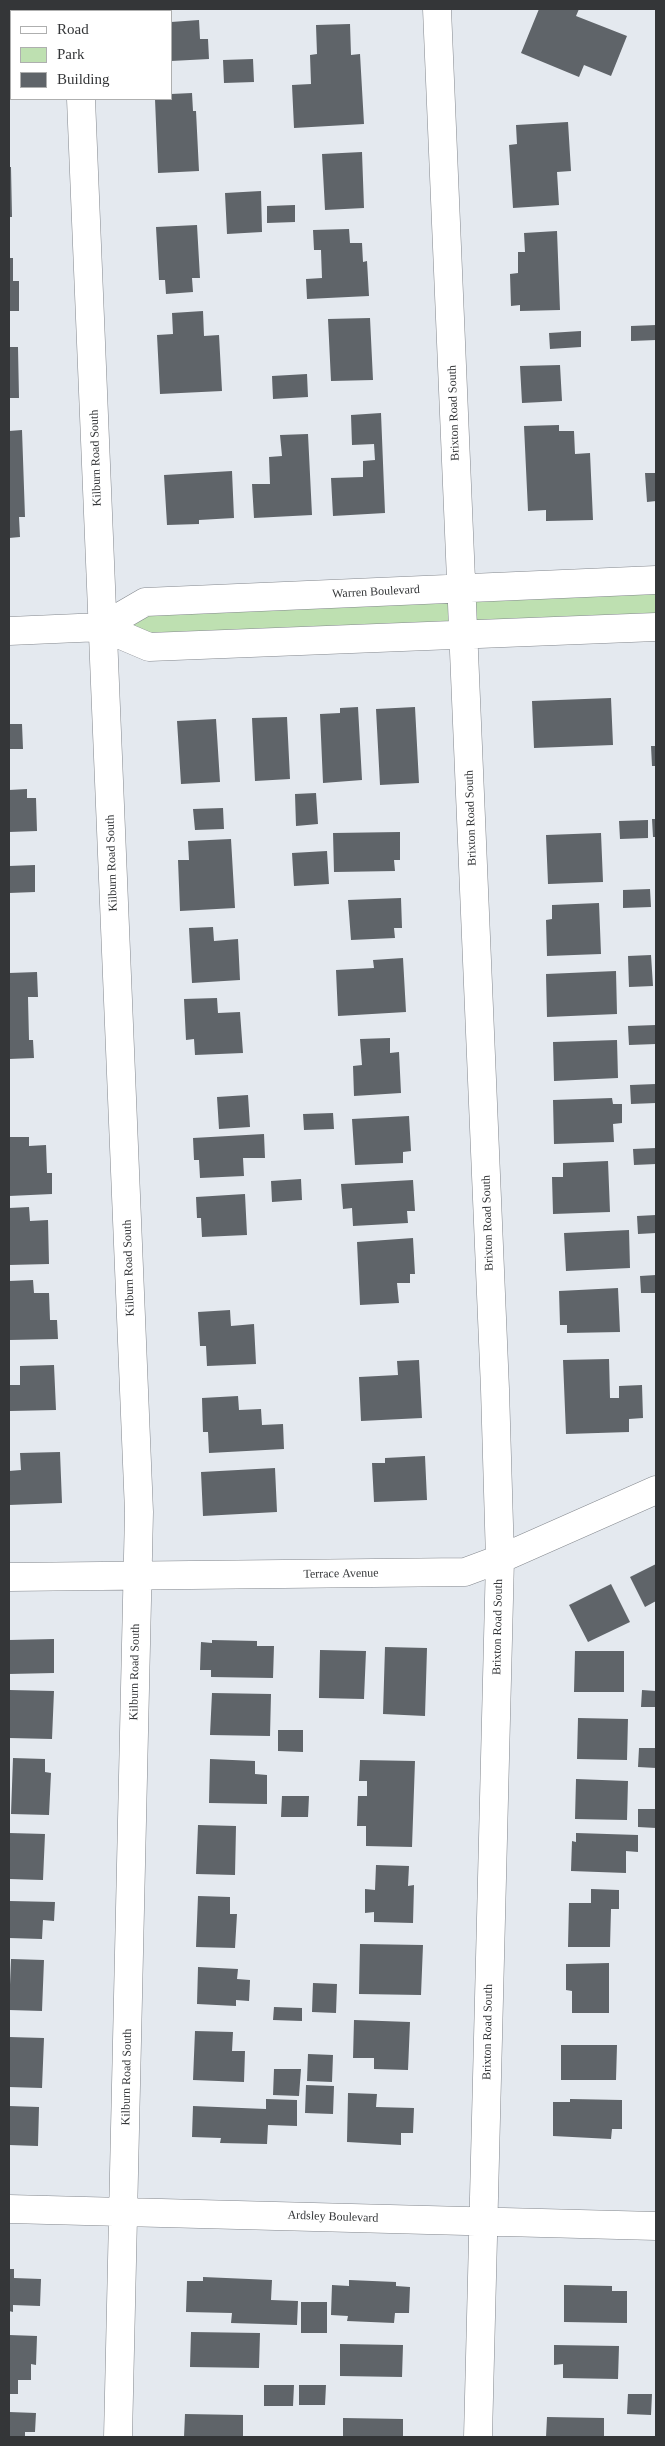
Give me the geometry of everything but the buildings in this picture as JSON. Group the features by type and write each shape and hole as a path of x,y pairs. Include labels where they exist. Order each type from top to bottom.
{"street":[{"name":"Brixton Road South","path":"437,9 495,1389 500,1559 478,2437"},
{"name":"Kilburn Road South","path":"81,100 139,1512 118,2437"},
{"name":"Warren Boulevard","path":"102,627 146,602 656,580"},
{"name":"Warren Boulevard","path":"9,631 102,627 149,647 656,626"},
{"name":"Terrace Avenue","path":"9,1577 465,1572 500,1559 656,1490"},
{"name":"Ardsley Boulevard","path":"9,2209 656,2226"}],"green space":[{"path":"656,580 656,627 149,647 102,627 145,602"}]}
